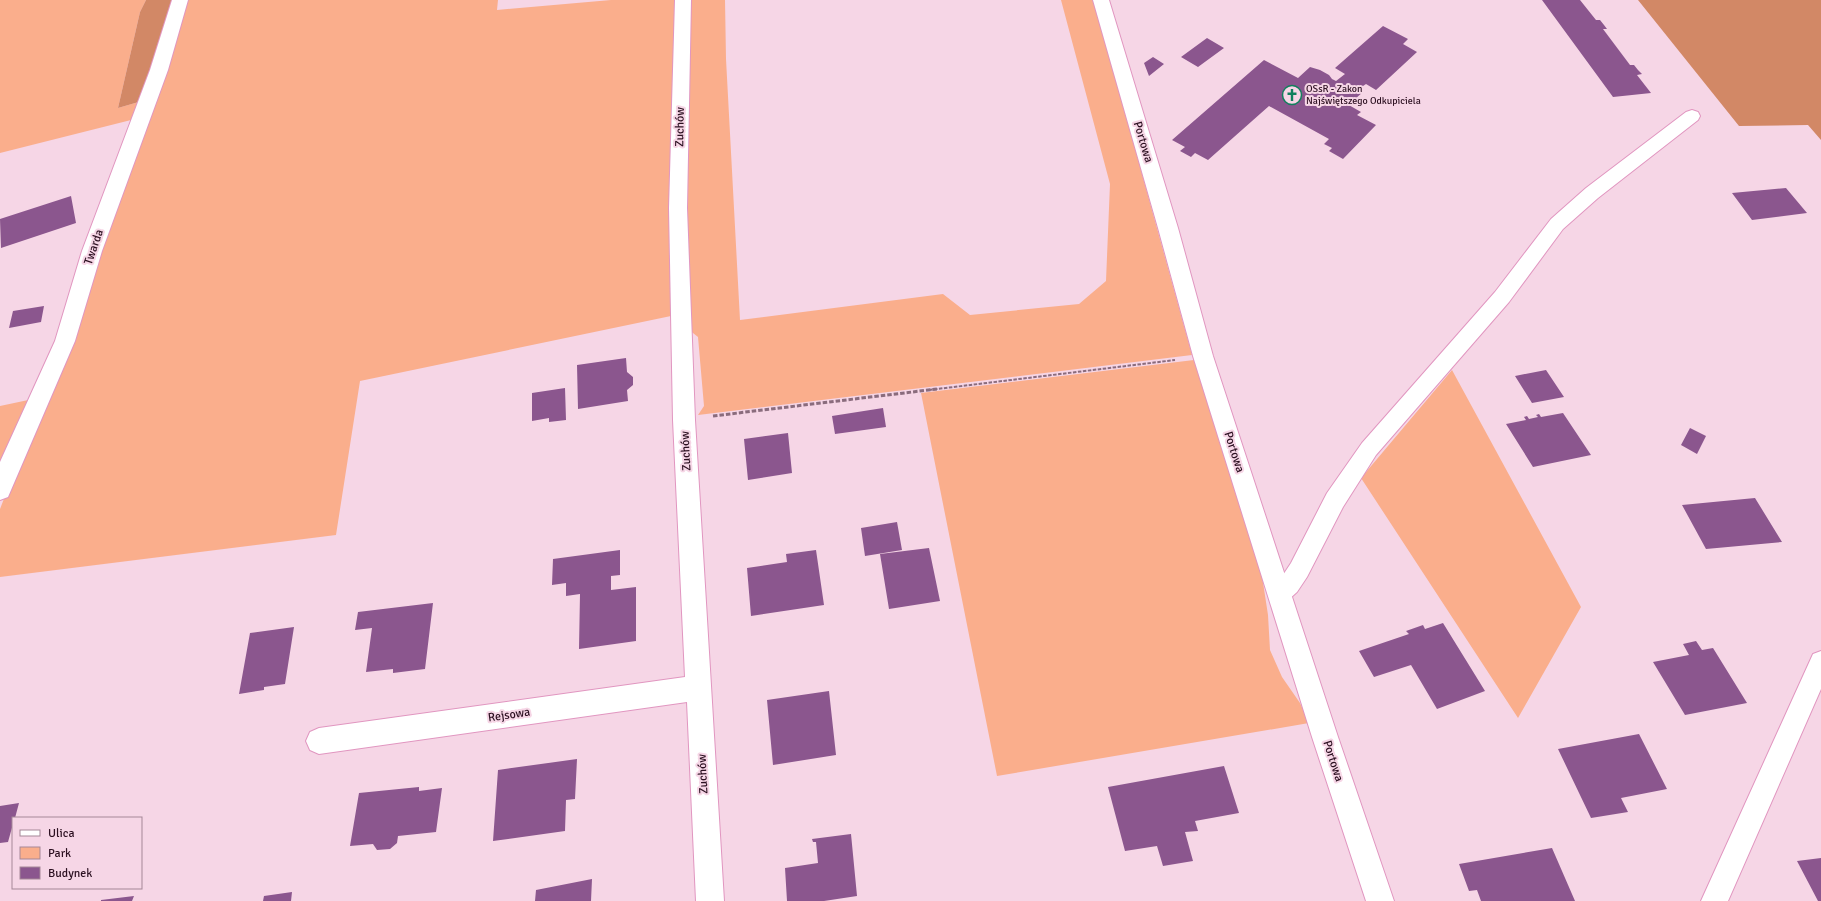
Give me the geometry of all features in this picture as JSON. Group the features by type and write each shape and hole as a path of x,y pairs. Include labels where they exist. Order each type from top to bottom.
{"street":[{"name":"Twarda","path":"0,490 13,457 65,341 92,251 156,76 180,0"},
{"name":"Zuchów","path":"683,0 678,208 684,420 710,901"},
{"name":"Portowa","path":"1101,0 1168,228 1203,356 1279,594 1380,901"},
{"name":"Rejsowa","path":"319,742 698,688"}],"lane":[{"path":"1279,594 1289,585 1299,570 1335,500 1369,449 1502,296 1557,224 1592,194 1692,116"},
{"path":"1714,901 1821,662"}],"path":[{"path":"684,420 1203,356"}],"green space":[{"path":"0,0 146,0 140,12 118,108 142,101 135,119 0,153"},
{"path":"185,0 498,0 497,10 611,0 677,0 671,316 360,381 336,535 0,577 0,509"},
{"path":"689,0 725,0 726,59 740,320 943,294 970,315 1079,304 1106,281 1110,184 1061,0 1094,0 1192,355 698,415 704,406 698,337 688,329 686,207"},
{"path":"1194,360 1262,576 1268,615 1270,650 1282,677 1300,703 1309,723 997,776 921,393"},
{"path":"1452,370 1581,607 1518,718 1361,478"},
{"path":"33,399 0,473 0,406"}],"shaded area":[{"path":"146,0 175,0 142,101 118,108 140,12"},
{"path":"1638,0 1821,0 1821,140 1808,125 1739,126"}],"building":[{"path":"1542,0 1580,0 1596,20 1600,20 1604,25 1607,29 1603,29 1630,65 1634,65 1642,74 1637,75 1651,93 1613,97"},
{"name":"OSsR - Zakon Najświętszego Odkupiciela","path":"1383,26 1408,39 1403,44 1417,52 1376,90 1366,84 1360,88 1363,92 1355,99 1351,99 1347,104 1361,112 1357,115 1376,125 1343,159 1329,151 1332,148 1324,144 1329,139 1269,106 1208,160 1195,153 1191,157 1180,151 1185,147 1172,140 1264,60 1298,78 1310,67 1320,70 1336,81 1345,74 1335,68"},
{"path":"1207,38 1224,48 1198,67 1181,57"},
{"path":"1153,57 1164,64 1149,76 1144,63"},
{"path":"1786,188 1807,213 1752,220 1732,193"},
{"path":"71,196 76,223 1,248 0,219"},
{"path":"44,306 41,322 9,328 13,311"},
{"path":"626,358 627,372 633,377 633,385 627,390 628,401 578,409 577,365"},
{"path":"1546,370 1564,397 1532,403 1515,376"},
{"path":"565,388 566,420 549,422 549,418 532,421 532,393"},
{"path":"883,408 886,427 835,434 832,416"},
{"path":"1563,413 1591,455 1533,467 1506,424 1526,420 1524,417 1527,416 1529,419 1538,417 1536,415 1539,414 1541,417"},
{"path":"1690,428 1706,436 1697,454 1681,445"},
{"path":"788,433 792,473 748,480 744,439"},
{"path":"1755,498 1782,542 1706,549 1682,505"},
{"path":"897,522 902,550 865,556 861,528"},
{"path":"929,548 940,601 889,609 880,554"},
{"path":"620,550 620,575 611,576 611,590 636,587 636,641 579,649 580,594 566,596 566,583 552,585 553,559"},
{"path":"816,550 824,605 751,616 747,568 787,562 786,554"},
{"path":"433,603 425,669 393,673 393,669 366,672 372,628 355,630 358,612"},
{"path":"1443,623 1485,691 1437,709 1411,665 1374,677 1359,651 1409,634 1406,631 1423,625 1425,629"},
{"path":"294,627 285,684 264,687 264,690 239,694 250,633"},
{"path":"1696,641 1702,650 1713,648 1747,703 1685,715 1653,662 1689,655 1683,644"},
{"path":"829,691 836,755 773,765 767,700"},
{"path":"1639,734 1667,789 1621,798 1628,812 1591,818 1558,749"},
{"path":"577,759 575,799 566,800 565,831 493,841 498,770"},
{"path":"1224,766 1239,813 1195,821 1198,831 1185,832 1193,861 1163,866 1157,846 1125,851 1108,787"},
{"path":"419,787 419,791 442,788 436,832 398,836 397,843 390,849 377,850 373,844 350,846 359,793"},
{"path":"19,803 15,817 12,817 12,828 8,842 0,843 0,806"},
{"path":"851,834 857,896 824,901 787,901 785,868 818,863 816,842 813,842 812,839"},
{"path":"1552,848 1575,901 1481,901 1477,890 1469,891 1459,864"},
{"path":"1821,858 1821,901 1818,901 1797,861"},
{"path":"592,879 591,901 535,901 536,890"},
{"path":"292,892 291,901 263,901 264,896"},
{"path":"134,896 132,901 101,901 101,900"}],"place":[{"name":"OSsR - Zakon Najświętszego Odkupiciela","path":"1292,95"}]}
